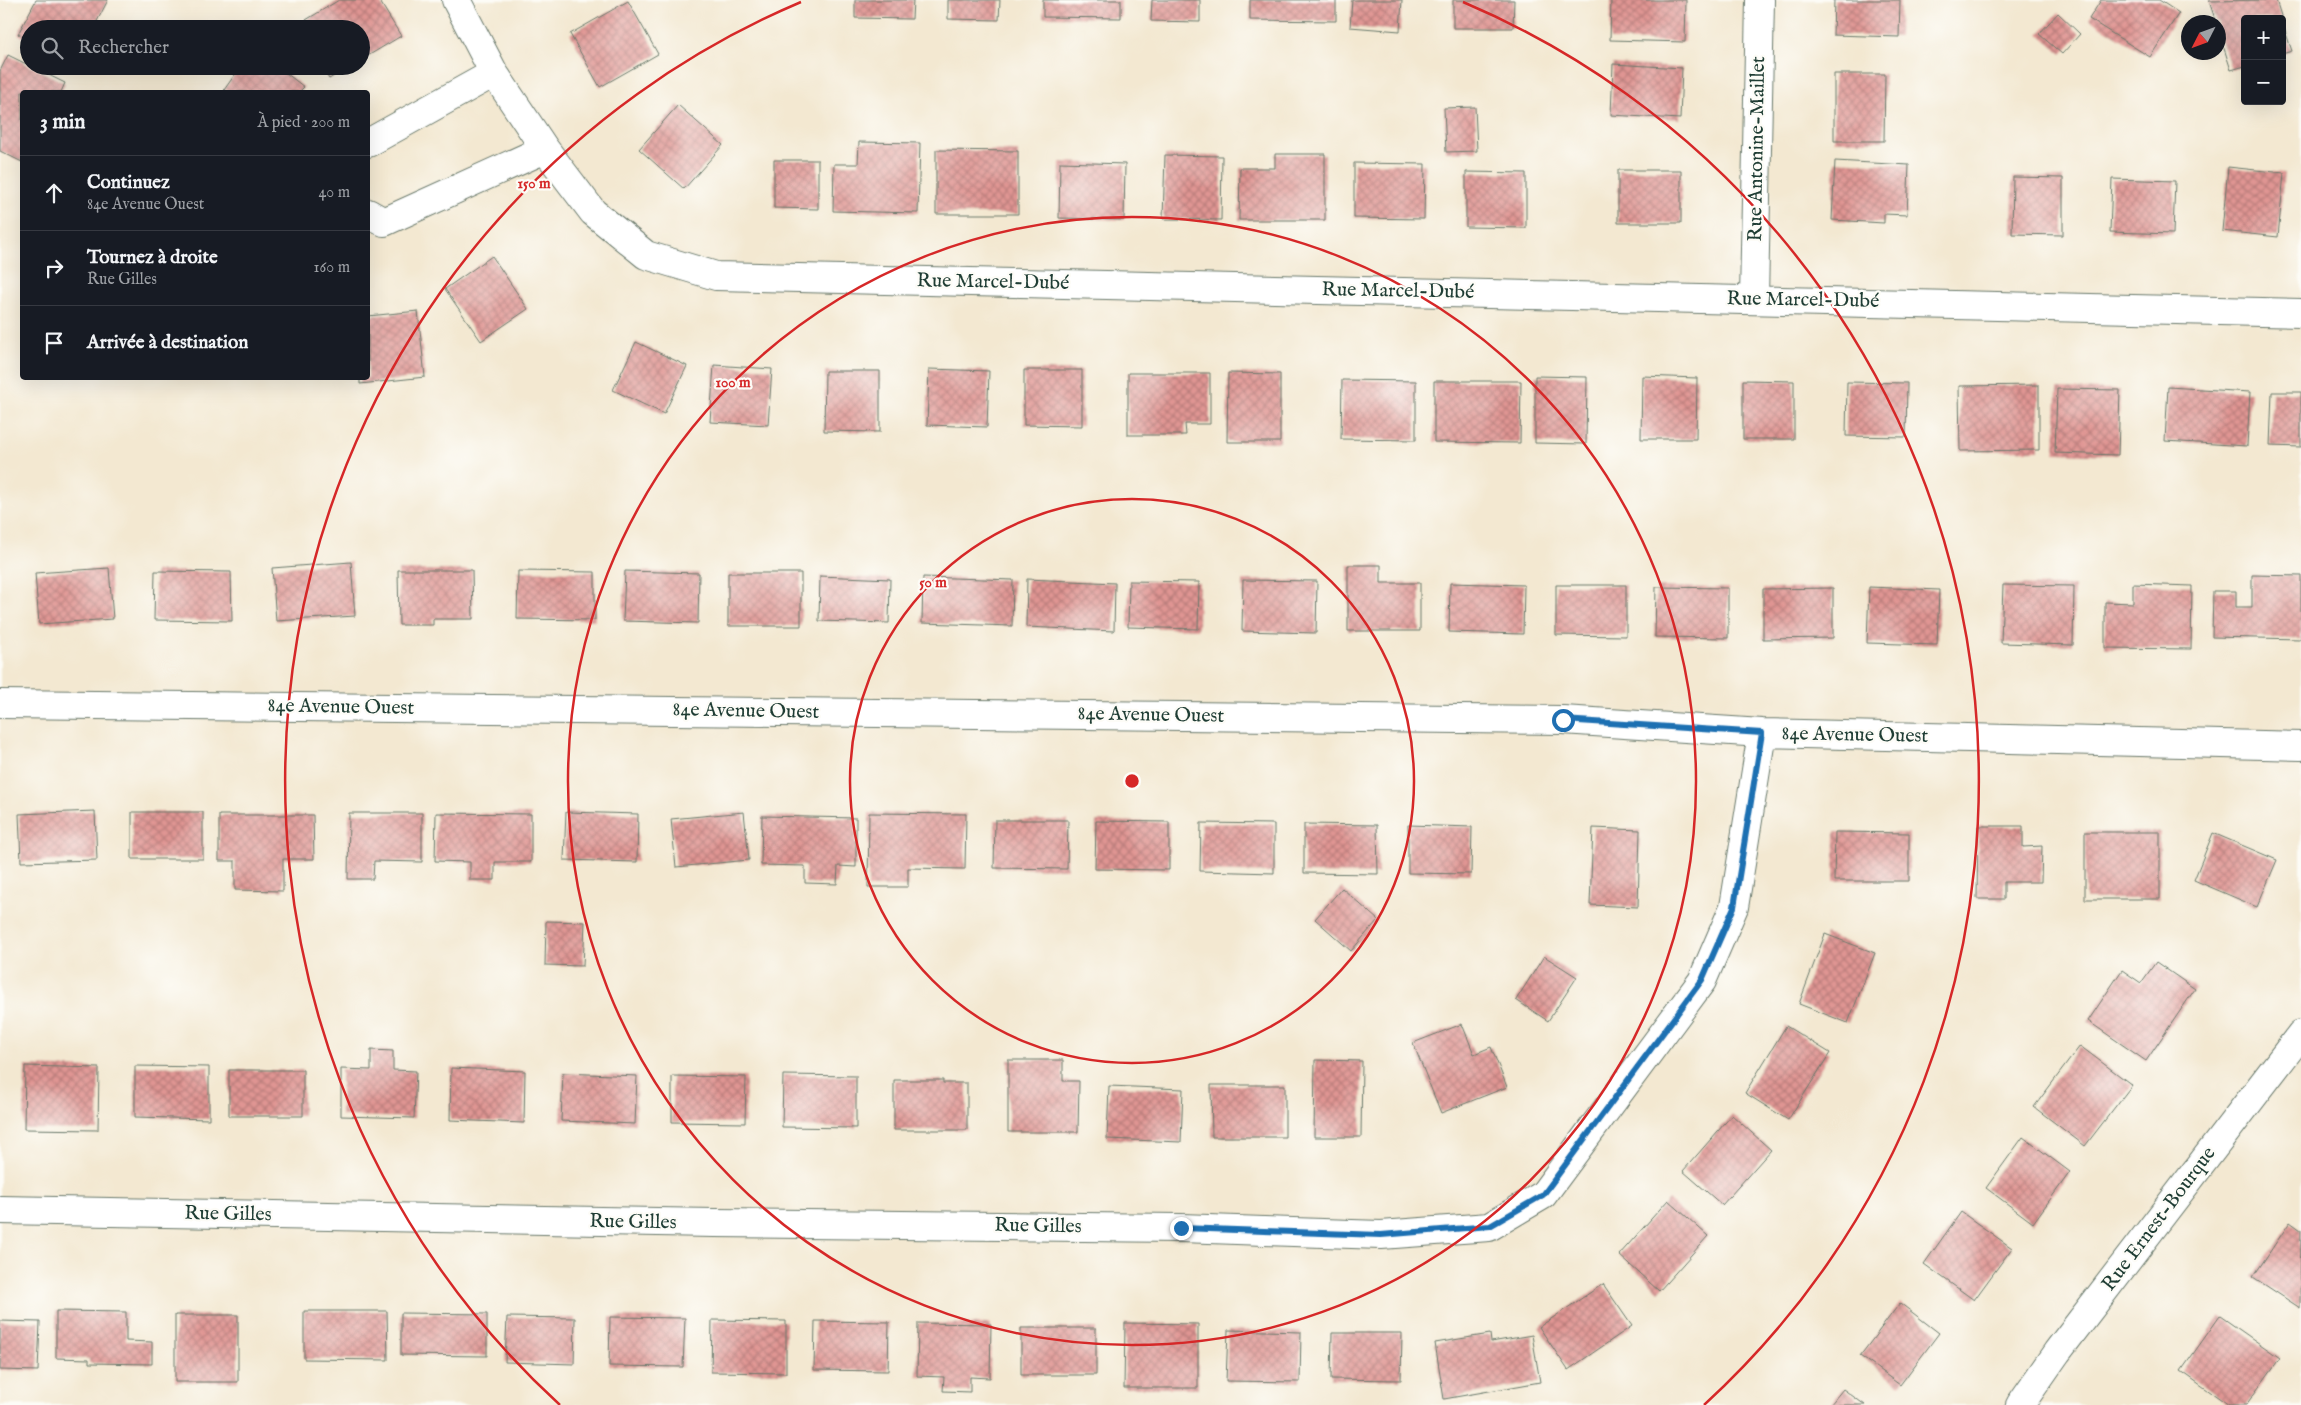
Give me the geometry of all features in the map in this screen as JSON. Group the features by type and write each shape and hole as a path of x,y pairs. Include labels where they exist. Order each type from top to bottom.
{"street":[{"name":"Rue Marcel-Dubé","path":"456,0 494,73 545,148 592,212 646,255 716,276 2301,312"},
{"name":"Rue Antonine-Maillet","path":"1754,299 1760,0"},
{"path":"370,142 494,73"},
{"path":"370,214 384,222 545,148"},
{"name":"84e Avenue Ouest","path":"0,704 1563,720 1762,733 2301,746"},
{"name":"Rue Gilles","path":"0,1210 714,1224 1181,1228 1381,1235 1490,1226 1543,1195 1702,980 1734,907 1762,733"},
{"name":"Rue Ernest-Bourque","path":"2020,1405 2063,1345 2301,1034"}],"building":[{"path":"36,0 108,0 98,20 25,20"},
{"path":"339,0 379,0 401,36 370,55 370,20 306,20"},
{"path":"855,0 913,0 912,19 855,18"},
{"path":"948,0 1000,0 999,20 948,19"},
{"path":"1043,0 1121,0 1121,18 1043,17"},
{"path":"1152,0 1200,0 1200,22 1151,21"},
{"path":"1250,0 1336,0 1336,21 1250,20"},
{"path":"1352,0 1402,0 1400,31 1350,27"},
{"path":"1453,0 1514,0 1513,28 1453,28"},
{"path":"1611,0 1686,0 1685,42 1610,40"},
{"path":"1834,0 1900,0 1899,37 1833,35"},
{"path":"2101,0 2159,0 2179,13 2150,57 2089,19"},
{"path":"2276,0 2281,15 2241,15 2241,67 2231,70 2226,55 2226,15 2214,15 2209,1"},
{"path":"628,1 658,54 600,87 570,34"},
{"path":"2058,13 2080,34 2062,54 2039,34"},
{"path":"2286,34 2292,51 2286,53"},
{"path":"8,55 20,61 20,75 49,75 65,83 62,90 20,90 20,161 0,151 0,71"},
{"path":"1613,64 1682,68 1680,119 1611,115"},
{"path":"1834,74 1885,74 1884,141 1834,141"},
{"path":"235,75 289,75 304,87 301,90 224,90"},
{"path":"327,75 335,75 329,79"},
{"path":"678,105 723,145 684,189 639,149"},
{"path":"1475,107 1477,151 1446,152 1444,108"},
{"path":"859,142 920,143 918,213 833,211 834,164 858,164"},
{"path":"936,150 1018,151 1018,214 936,214"},
{"path":"1275,154 1325,154 1325,220 1239,220 1240,168 1275,168"},
{"path":"1165,155 1222,156 1221,220 1163,219"},
{"path":"774,160 818,160 818,209 774,208"},
{"path":"1835,161 1909,165 1907,215 1884,214 1884,223 1832,220"},
{"path":"1060,162 1125,164 1124,220 1059,218"},
{"path":"1354,163 1425,164 1424,219 1354,218"},
{"path":"2228,167 2284,173 2278,237 2222,231"},
{"path":"1618,170 1681,170 1681,223 1618,223"},
{"path":"1466,172 1526,173 1526,228 1466,227"},
{"path":"2013,177 2063,178 2063,235 2012,234"},
{"path":"2112,179 2175,181 2173,234 2110,232"},
{"path":"492,256 528,309 481,341 445,289"},
{"path":"418,311 425,377 360,384 360,380 370,380 370,316"},
{"path":"636,342 687,366 664,414 613,390"},
{"path":"714,365 772,369 768,425 710,422"},
{"path":"929,369 989,371 987,427 927,425"},
{"path":"1024,370 1082,370 1082,426 1024,425"},
{"path":"825,371 880,371 880,432 824,431"},
{"path":"1128,373 1210,373 1210,424 1185,424 1186,435 1128,435"},
{"path":"1228,373 1280,374 1280,442 1227,442"},
{"path":"1535,376 1587,377 1586,444 1535,443"},
{"path":"1642,376 1697,378 1696,439 1641,439"},
{"path":"1342,380 1416,381 1416,440 1341,439"},
{"path":"1743,380 1794,381 1794,439 1743,439"},
{"path":"1434,381 1521,381 1520,443 1434,442"},
{"path":"1847,382 1907,383 1906,437 1846,436"},
{"path":"2039,385 2039,450 1960,451 1959,386"},
{"path":"2168,387 2250,392 2247,446 2165,441"},
{"path":"2057,389 2120,390 2118,455 2055,453"},
{"path":"2272,392 2301,392 2301,447 2270,446"},
{"path":"351,562 355,616 276,621 272,568"},
{"path":"1348,565 1381,565 1381,583 1420,583 1420,631 1348,631"},
{"path":"109,568 113,619 39,624 35,573"},
{"path":"398,570 472,570 473,619 433,619 433,625 399,625"},
{"path":"155,571 231,572 232,621 154,620"},
{"path":"518,571 595,572 595,620 517,619"},
{"path":"625,571 699,573 698,623 623,621"},
{"path":"728,573 801,573 801,626 728,626"},
{"path":"2252,575 2301,576 2301,639 2212,637 2213,591 2236,591 2236,607 2252,607"},
{"path":"820,576 890,579 889,623 819,621"},
{"path":"923,577 1013,580 1012,626 922,623"},
{"path":"1027,579 1115,583 1114,631 1026,627"},
{"path":"1243,580 1317,581 1316,633 1242,631"},
{"path":"1129,581 1199,582 1198,629 1128,627"},
{"path":"1450,583 1524,585 1523,634 1449,632"},
{"path":"2133,584 2192,586 2191,649 2105,648 2105,602 2133,603"},
{"path":"1556,585 1626,585 1626,636 1556,635"},
{"path":"2003,585 2074,586 2073,645 2001,643"},
{"path":"1656,587 1728,588 1728,638 1655,637"},
{"path":"1869,587 1939,590 1937,645 1867,643"},
{"path":"1833,588 1833,638 1763,639 1763,589"},
{"path":"95,811 97,860 21,862 19,814"},
{"path":"132,812 203,812 203,859 132,859"},
{"path":"566,812 638,814 637,862 564,860"},
{"path":"744,812 749,860 676,867 671,819"},
{"path":"349,813 422,813 422,862 374,861 373,879 348,879"},
{"path":"436,813 531,814 531,862 495,862 495,880 470,880 470,862 435,861"},
{"path":"869,813 966,814 965,869 908,868 908,887 868,887"},
{"path":"219,815 313,815 314,859 283,859 283,891 235,890 235,861 219,861"},
{"path":"762,816 856,818 856,867 838,866 837,884 805,883 805,866 761,865"},
{"path":"995,820 1068,820 1067,869 994,868"},
{"path":"1096,821 1169,822 1169,870 1095,869"},
{"path":"1201,823 1274,824 1274,873 1200,871"},
{"path":"1304,824 1377,825 1378,874 1304,873"},
{"path":"1408,825 1472,827 1471,874 1408,873"},
{"path":"1978,826 2023,826 2023,847 2042,846 2041,882 2004,882 2004,899 1977,899"},
{"path":"1593,828 1640,830 1638,907 1590,905"},
{"path":"1835,832 1909,833 1909,881 1834,881"},
{"path":"2085,832 2160,832 2160,899 2085,899"},
{"path":"2213,833 2277,860 2257,907 2194,880"},
{"path":"1342,888 1378,920 1351,951 1315,919"},
{"path":"546,921 585,922 583,966 545,965"},
{"path":"1825,934 1875,953 1848,1023 1799,1004"},
{"path":"1544,956 1577,977 1548,1021 1516,1000"},
{"path":"2156,962 2195,989 2146,1061 2088,1021 2122,970 2141,983"},
{"path":"1462,1024 1474,1054 1491,1047 1507,1087 1441,1113 1413,1043"},
{"path":"1786,1026 1830,1053 1788,1120 1745,1093"},
{"path":"2080,1046 2132,1085 2085,1146 2034,1107"},
{"path":"371,1050 393,1051 393,1070 416,1071 414,1118 341,1116 341,1069 371,1070"},
{"path":"1008,1060 1063,1060 1063,1081 1079,1081 1078,1132 1008,1132"},
{"path":"1315,1060 1362,1061 1361,1137 1314,1137"},
{"path":"25,1066 99,1068 98,1130 24,1129"},
{"path":"135,1066 209,1067 209,1119 135,1117"},
{"path":"451,1068 525,1071 524,1123 450,1120"},
{"path":"229,1070 303,1070 303,1116 229,1116"},
{"path":"563,1073 637,1076 635,1124 561,1121"},
{"path":"783,1075 856,1076 856,1128 782,1127"},
{"path":"672,1076 746,1077 745,1123 672,1122"},
{"path":"894,1080 943,1080 943,1083 967,1083 967,1130 894,1130"},
{"path":"1211,1085 1285,1085 1285,1137 1212,1137"},
{"path":"1109,1086 1183,1089 1181,1142 1107,1139"},
{"path":"1732,1115 1771,1150 1722,1205 1683,1171"},
{"path":"2023,1137 2070,1172 2033,1223 1986,1188"},
{"path":"1668,1200 1708,1236 1659,1291 1619,1255"},
{"path":"1961,1212 2012,1248 1974,1300 1924,1264"},
{"path":"2290,1222 2301,1230 2300,1308 2253,1277"},
{"path":"1603,1284 1632,1326 1568,1370 1539,1327"},
{"path":"1900,1303 1939,1333 1900,1385 1860,1356"},
{"path":"56,1311 126,1312 126,1341 152,1342 152,1364 89,1363 89,1359 56,1358"},
{"path":"304,1311 387,1311 388,1360 304,1359"},
{"path":"401,1313 487,1314 487,1356 401,1355"},
{"path":"175,1315 238,1315 238,1382 175,1382"},
{"path":"2220,1316 2280,1358 2246,1405 2229,1405 2181,1371"},
{"path":"507,1317 575,1318 574,1364 505,1362"},
{"path":"610,1317 685,1318 683,1367 609,1366"},
{"path":"712,1320 786,1321 786,1373 711,1372"},
{"path":"0,1321 40,1322 38,1371 0,1370"},
{"path":"815,1321 889,1322 888,1371 814,1370"},
{"path":"918,1323 991,1324 990,1378 970,1377 970,1392 943,1391 944,1377 917,1376"},
{"path":"1125,1323 1198,1324 1198,1388 1124,1388"},
{"path":"1021,1328 1096,1328 1096,1375 1021,1375"},
{"path":"1228,1330 1301,1332 1300,1382 1226,1381"},
{"path":"1332,1333 1402,1333 1401,1380 1331,1379"},
{"path":"1490,1334 1491,1342 1532,1335 1540,1382 1444,1399 1435,1343"},
{"path":"1843,1389 1865,1405 1830,1405"}],"route":[{"path":"1181,1228 1381,1235 1490,1226 1543,1195 1702,980 1734,907 1762,733 1563,720"}]}
